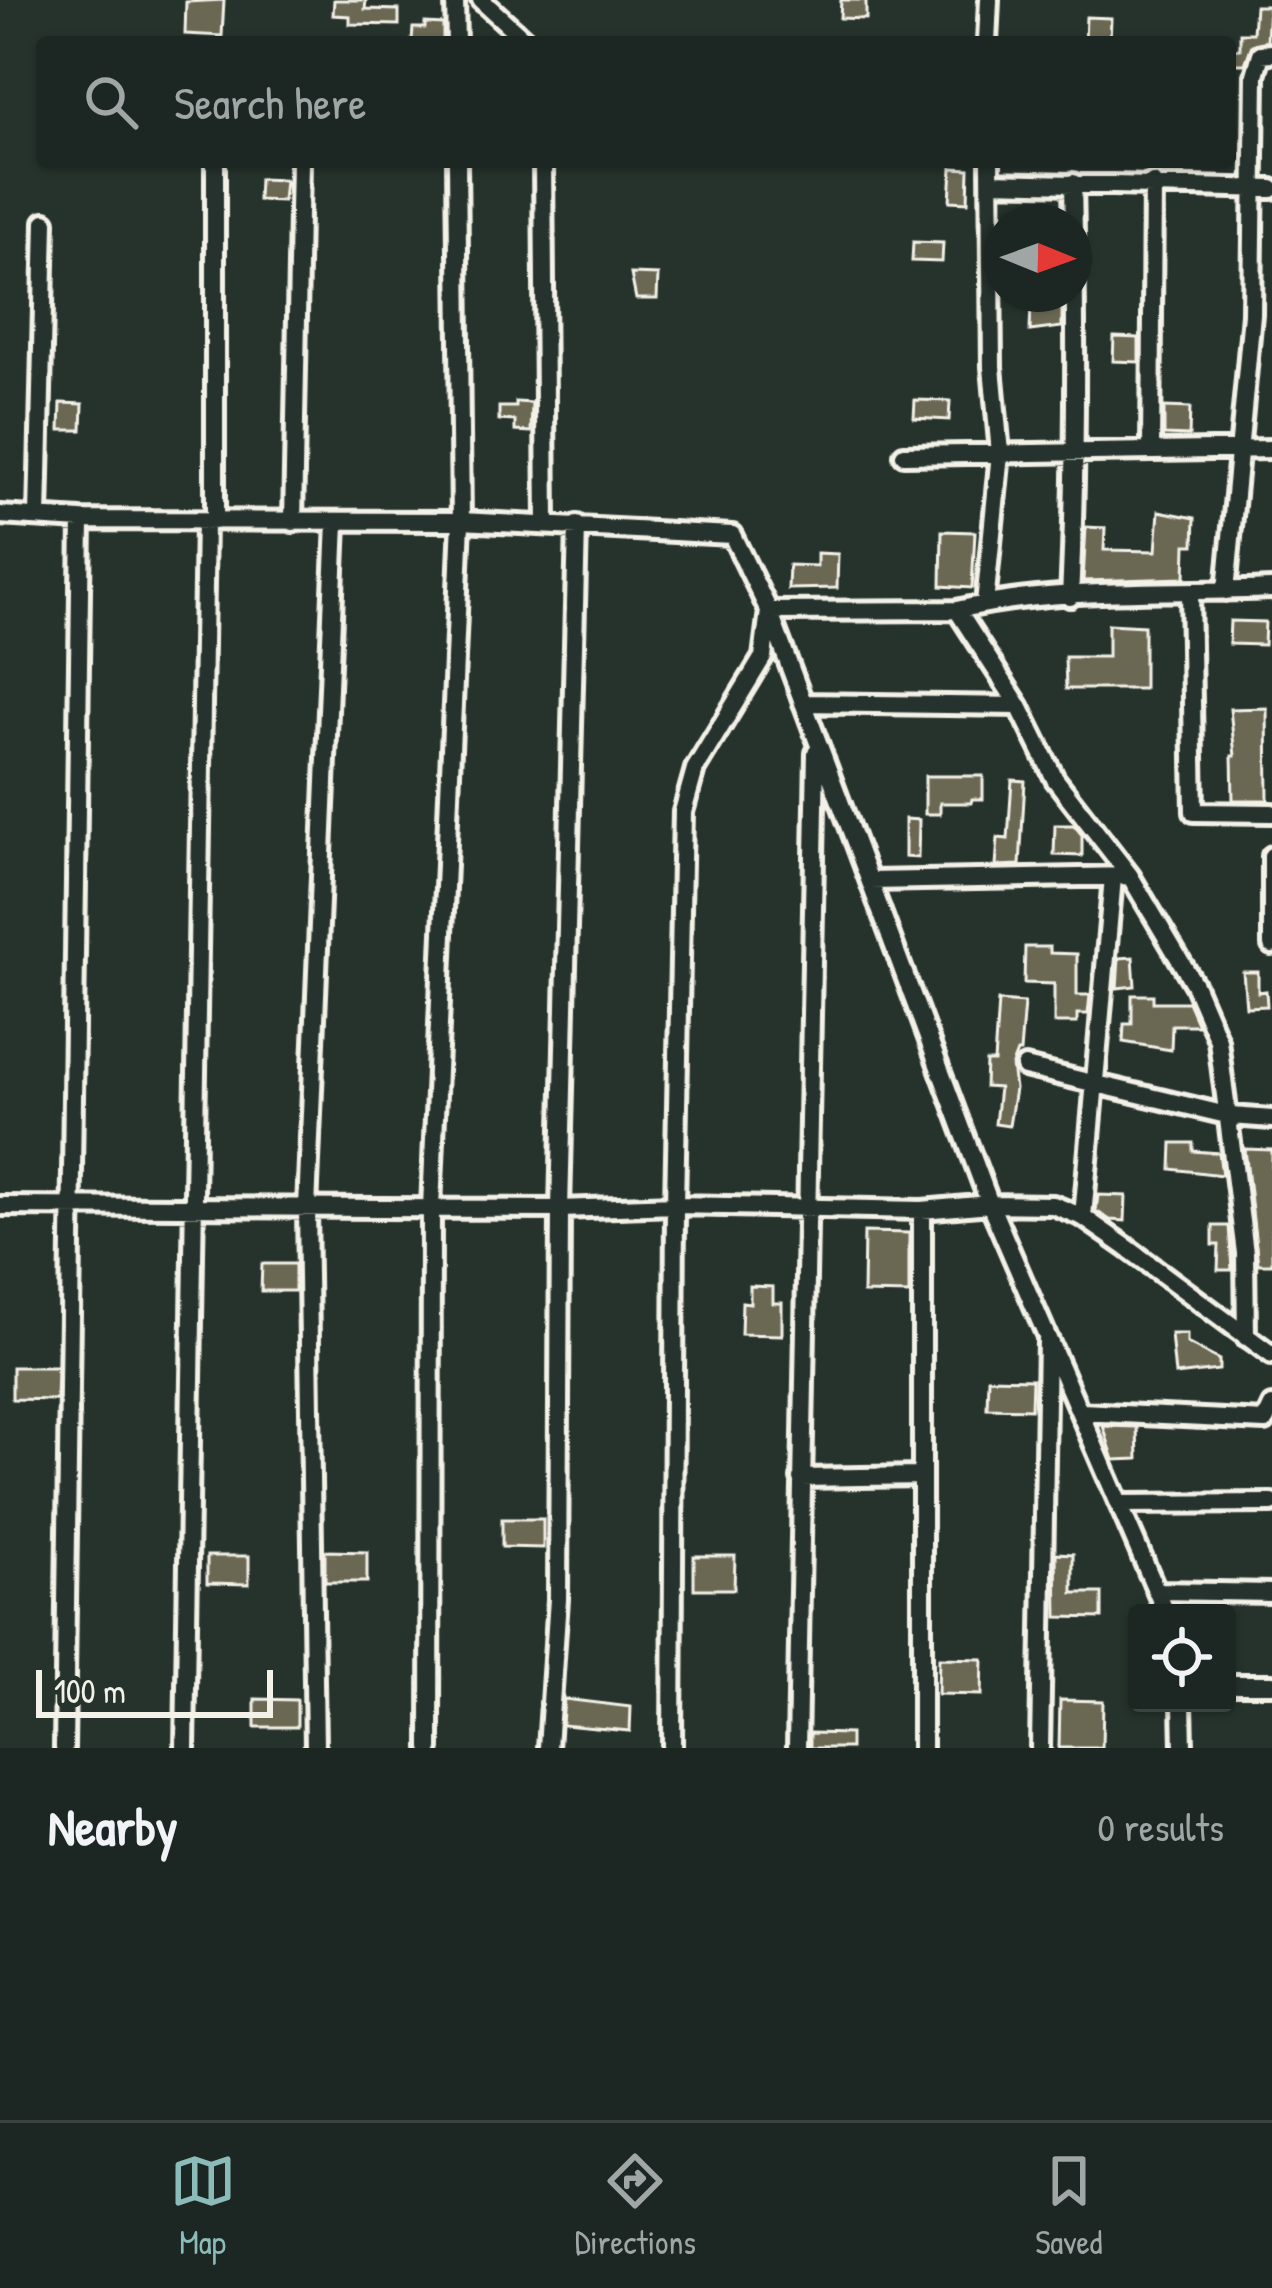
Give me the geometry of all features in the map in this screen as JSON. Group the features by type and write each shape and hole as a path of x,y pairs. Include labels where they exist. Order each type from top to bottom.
{"street":[{"path":"455,0 456,36"},
{"path":"481,0 520,36"},
{"path":"987,36 988,0"},
{"path":"1226,591 1264,189 1255,75 1261,54 1272,53"},
{"path":"184,1748 215,168"},
{"path":"293,522 300,168"},
{"path":"430,1748 431,1208 461,521 457,168"},
{"path":"543,168 546,524"},
{"path":"985,604 1000,453 992,367 990,168"},
{"path":"991,182 1264,189"},
{"path":"1070,597 1077,452 1072,402 1076,326 1073,183"},
{"path":"1150,451 1154,183"},
{"path":"38,518 45,222"},
{"path":"904,455 1272,449"},
{"path":"0,515 81,520 461,521 732,535 769,611 990,1204 1164,1604"},
{"path":"64,1748 81,520"},
{"path":"315,1748 308,1208 336,522"},
{"path":"548,1748 558,1599 560,1209 577,525"},
{"path":"769,611 957,610 1070,597 1272,589"},
{"path":"1190,592 1194,812 1272,813"},
{"path":"957,610 1019,706 1054,779 1194,984 1218,1040 1245,1253 1246,1337"},
{"path":"672,1748 683,812 695,769 763,657 769,611"},
{"path":"802,703 1019,706"},
{"path":"797,1748 816,740"},
{"path":"1272,856 1272,945"},
{"path":"870,881 1121,877"},
{"path":"1083,1217 1121,877"},
{"path":"1024,1067 1231,1116 1272,1118"},
{"path":"0,1206 560,1209 805,1205 922,1210 1053,1204 1083,1217 1272,1354"},
{"path":"922,1210 922,1748"},
{"path":"1040,1748 1047,1336"},
{"path":"1081,1412 1265,1421 1272,1406"},
{"path":"801,1478 922,1476"},
{"path":"1120,1504 1272,1503"},
{"path":"1160,1591 1272,1593"},
{"path":"1236,1684 1272,1684"},
{"path":"1182,1712 1183,1748"}],"building":[{"path":"224,0 222,36 185,34 186,2"},
{"path":"334,0 366,0 365,9 399,10 399,25 350,24 350,16 333,15"},
{"path":"841,0 866,0 866,19 840,18"},
{"path":"1255,6 1269,6 1267,41 1252,45 1245,64 1236,64 1240,33 1253,33"},
{"path":"1086,17 1111,18 1110,36 1085,36"},
{"path":"425,23 443,24 443,36 412,36 413,28 425,28"},
{"path":"952,168 969,169 968,202 950,201"},
{"path":"259,179 285,180 283,201 258,200"},
{"path":"913,242 943,243 942,262 912,261"},
{"path":"631,274 658,275 657,299 636,299"},
{"path":"1031,312 1062,312 1062,327 1030,331"},
{"path":"1114,337 1139,338 1139,362 1113,361"},
{"path":"915,400 950,401 949,420 914,418"},
{"path":"516,402 532,403 531,432 515,431 515,421 499,420 499,407 516,407"},
{"path":"61,403 83,404 82,430 60,430"},
{"path":"1164,407 1190,408 1189,436 1164,435"},
{"path":"1159,511 1195,518 1194,545 1186,545 1185,578 1083,581 1086,527 1105,528 1104,550 1156,551"},
{"path":"942,531 975,532 972,588 941,586"},
{"path":"817,553 838,554 837,588 788,589 789,565 817,566"},
{"path":"1230,621 1265,622 1264,645 1229,644"},
{"path":"1108,624 1144,626 1144,689 1066,689 1065,657 1108,657"},
{"path":"1267,708 1268,800 1233,800 1230,709"},
{"path":"925,776 983,776 983,799 940,803 940,814 925,814"},
{"path":"1012,780 1025,781 1020,865 996,866 998,838 1008,839"},
{"path":"905,819 919,820 918,858 905,857"},
{"path":"1055,825 1074,825 1082,835 1082,856 1054,855"},
{"path":"1025,947 1077,954 1077,995 1090,995 1088,1014 1077,1014 1077,1023 1054,1023 1054,984 1024,983"},
{"path":"1133,957 1135,986 1117,988 1119,958"},
{"path":"1243,972 1258,972 1258,992 1266,991 1267,1006 1246,1007"},
{"path":"1132,995 1153,995 1153,1002 1188,1002 1198,1025 1172,1025 1171,1050 1123,1042 1124,1024 1132,1024"},
{"path":"998,1001 1024,1003 1020,1052 1012,1065 1015,1089 1009,1126 995,1124 999,1088 985,1087 986,1062 994,1062"},
{"path":"1172,1143 1193,1143 1193,1151 1219,1153 1222,1175 1171,1169"},
{"path":"1245,1149 1272,1150 1272,1264 1258,1264"},
{"path":"1098,1195 1126,1196 1125,1221 1110,1220 1096,1211"},
{"path":"1213,1226 1229,1226 1232,1270 1218,1270 1219,1245 1213,1245"},
{"path":"864,1232 909,1233 909,1294 863,1293"},
{"path":"262,1264 295,1264 295,1291 261,1291"},
{"path":"750,1286 773,1287 773,1303 782,1303 782,1335 741,1334 742,1302 750,1303"},
{"path":"1171,1334 1187,1334 1187,1343 1219,1360 1219,1370 1175,1375"},
{"path":"12,1367 57,1367 56,1400 12,1399"},
{"path":"988,1378 1032,1379 1031,1409 987,1408"},
{"path":"1103,1426 1137,1427 1138,1459 1114,1460"},
{"path":"502,1519 543,1519 543,1548 502,1547"},
{"path":"325,1551 367,1552 367,1582 325,1582"},
{"path":"1056,1553 1073,1554 1073,1593 1102,1593 1102,1618 1057,1617"},
{"path":"207,1556 249,1556 249,1584 207,1583"},
{"path":"694,1556 735,1556 734,1589 694,1589"},
{"path":"939,1658 983,1659 982,1695 938,1694"},
{"path":"255,1699 297,1700 297,1727 255,1727"},
{"path":"564,1699 631,1707 630,1731 562,1725"},
{"path":"1060,1700 1103,1701 1102,1748 1059,1748"},
{"path":"810,1733 850,1734 850,1748 810,1748"}]}
